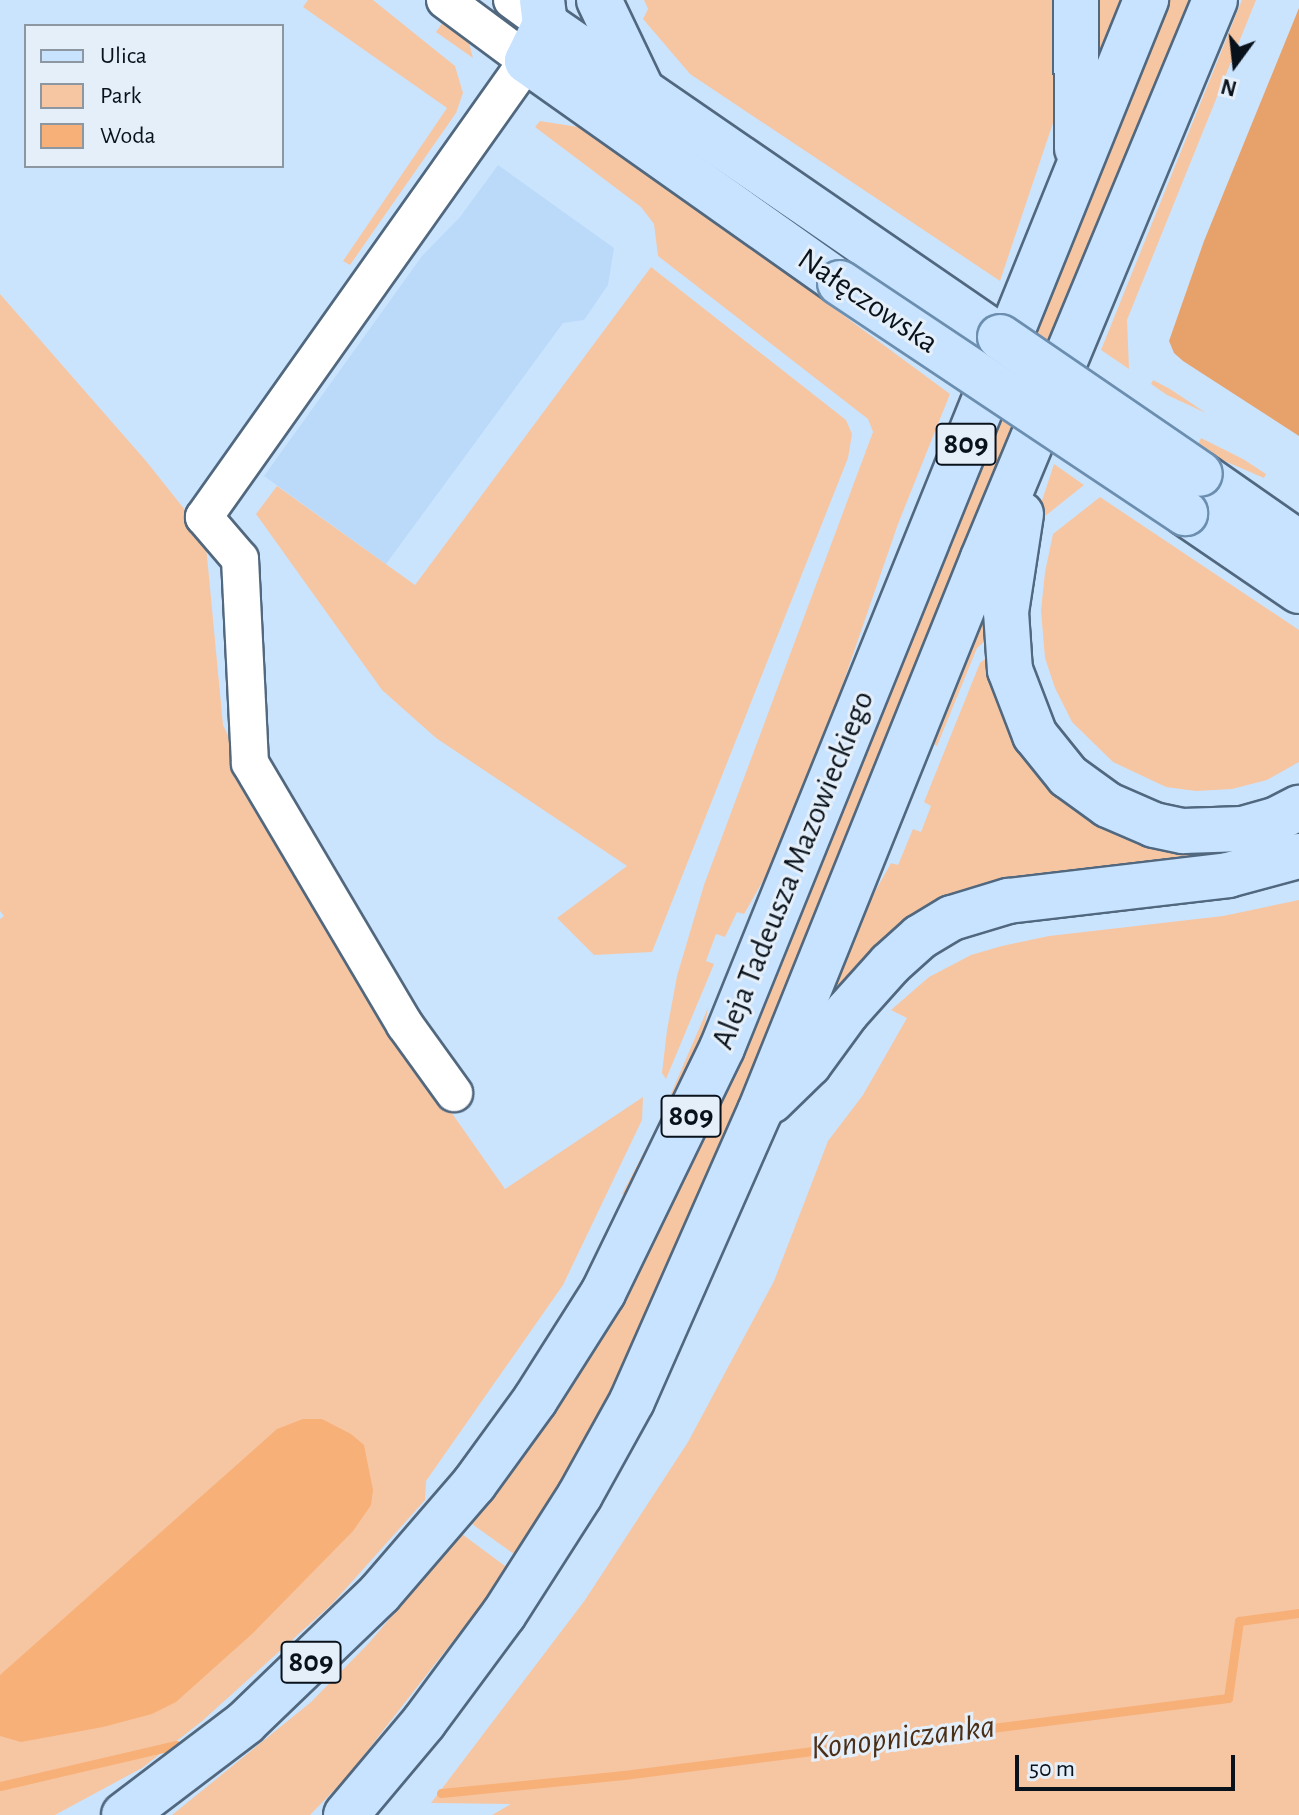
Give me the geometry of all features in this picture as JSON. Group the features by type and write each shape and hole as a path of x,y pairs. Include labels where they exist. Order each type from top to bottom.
{"main road":[{"path":"532,21 581,0"},
{"path":"599,0 641,88"},
{"path":"1076,0 1077,169"},
{"name":"Aleja Tadeusza Mazowieckiego","path":"124,1815 206,1755 321,1653 380,1593 474,1484 535,1400 603,1293 722,1048 1146,0"},
{"name":"Aleja Tadeusza Mazowieckiego","path":"346,1815 479,1650 552,1541 632,1401 760,1111 1029,447 1215,0"},
{"name":"Nałęczowska","path":"532,21 641,88 859,239 1192,494 1299,591"},
{"name":"Nałęczowska","path":"532,21 840,283 1192,494 1299,543"},
{"path":"1029,447 1008,587 1006,642 1016,691 1035,735 1068,776 1092,796 1154,825 1183,831 1243,829 1277,819 1299,808"},
{"path":"760,1111 809,1064 847,1012 882,973 920,937 952,918 1008,901 1228,875 1299,856"}],"street":[{"name":"Nałęczowska","path":"445,0 532,21"},
{"path":"454,1093 405,1025 250,763 240,559 204,517 532,21"}],"shaded area":[{"path":"1299,8 1299,436 1183,361 1174,353 1169,341 1204,241"},
{"path":"498,165 614,248 608,285 584,320 563,323 386,564 264,476 422,256 460,217"}],"green space":[{"path":"308,0 373,0 455,66 463,93 456,113 350,265 343,261 447,108 303,7"},
{"path":"644,0 1061,0 1062,81 1055,117 1000,281 690,74 643,19 648,9"},
{"path":"1094,0 1128,0 1099,72"},
{"path":"1167,0 1189,0 867,804 631,1364 534,1529 531,1528 514,1554 472,1524 548,1412"},
{"path":"1242,0 1256,0 1127,320 1129,369 1101,350"},
{"path":"447,16 469,43 473,58 436,32"},
{"path":"540,121 591,129 950,394 898,524 793,828 744,914 737,912 725,937 716,934 706,961 714,964 666,1079 662,1073 677,976 704,885 873,432 868,419 658,256 654,224 641,207 535,127"},
{"path":"651,267 846,420 852,434 848,458 652,952 594,955 557,918 627,866 436,738 382,690 256,514 277,486 415,585"},
{"path":"0,294 146,461 205,535 223,725 274,833 393,1029 505,1189 643,1097 642,1120 563,1285 426,1481 425,1500 332,1604 201,1722 142,1768 55,1815 0,1815 0,919 4,916 0,911"},
{"path":"1153,380 1206,413 1167,395 1151,384"},
{"path":"1201,438 1243,459 1266,474 1264,478 1220,459 1198,444"},
{"path":"1054,464 1084,485 1034,525"},
{"path":"1100,497 1299,630 1299,762 1267,780 1232,789 1196,791 1166,787 1113,762 1072,722 1055,688 1045,658 1041,611 1045,572 1053,534"},
{"path":"984,596 990,637 977,648 937,746 934,744 936,726"},
{"path":"991,654 1082,809 1299,824 1299,837 886,940 864,957 826,1001 853,931 891,863 898,865 913,829 921,832 931,806 924,802 980,663"},
{"path":"1299,900 1299,1815 492,1815 511,1804 431,1803 585,1600 688,1442 774,1281 828,1141 863,1095 907,1018 891,1010 929,977 971,955 1002,946 1049,936 1223,916"},
{"path":"708,1008 700,1055 631,1194 622,1194 654,1133"},
{"path":"462,1534 509,1569 346,1778 310,1815 172,1815 311,1702 368,1644"}],"water":[{"path":"303,1419 322,1419 351,1434 364,1445 373,1490 371,1505 353,1531 252,1634 176,1702 152,1714 103,1727 21,1742 0,1736 0,1675 277,1429"}],"waterway":[{"name":"Konopniczanka","path":"441,1793 624,1775 1228,1698 1239,1621 1299,1613"},
{"name":"Konopniczanka","path":"0,1786 176,1745"}]}
